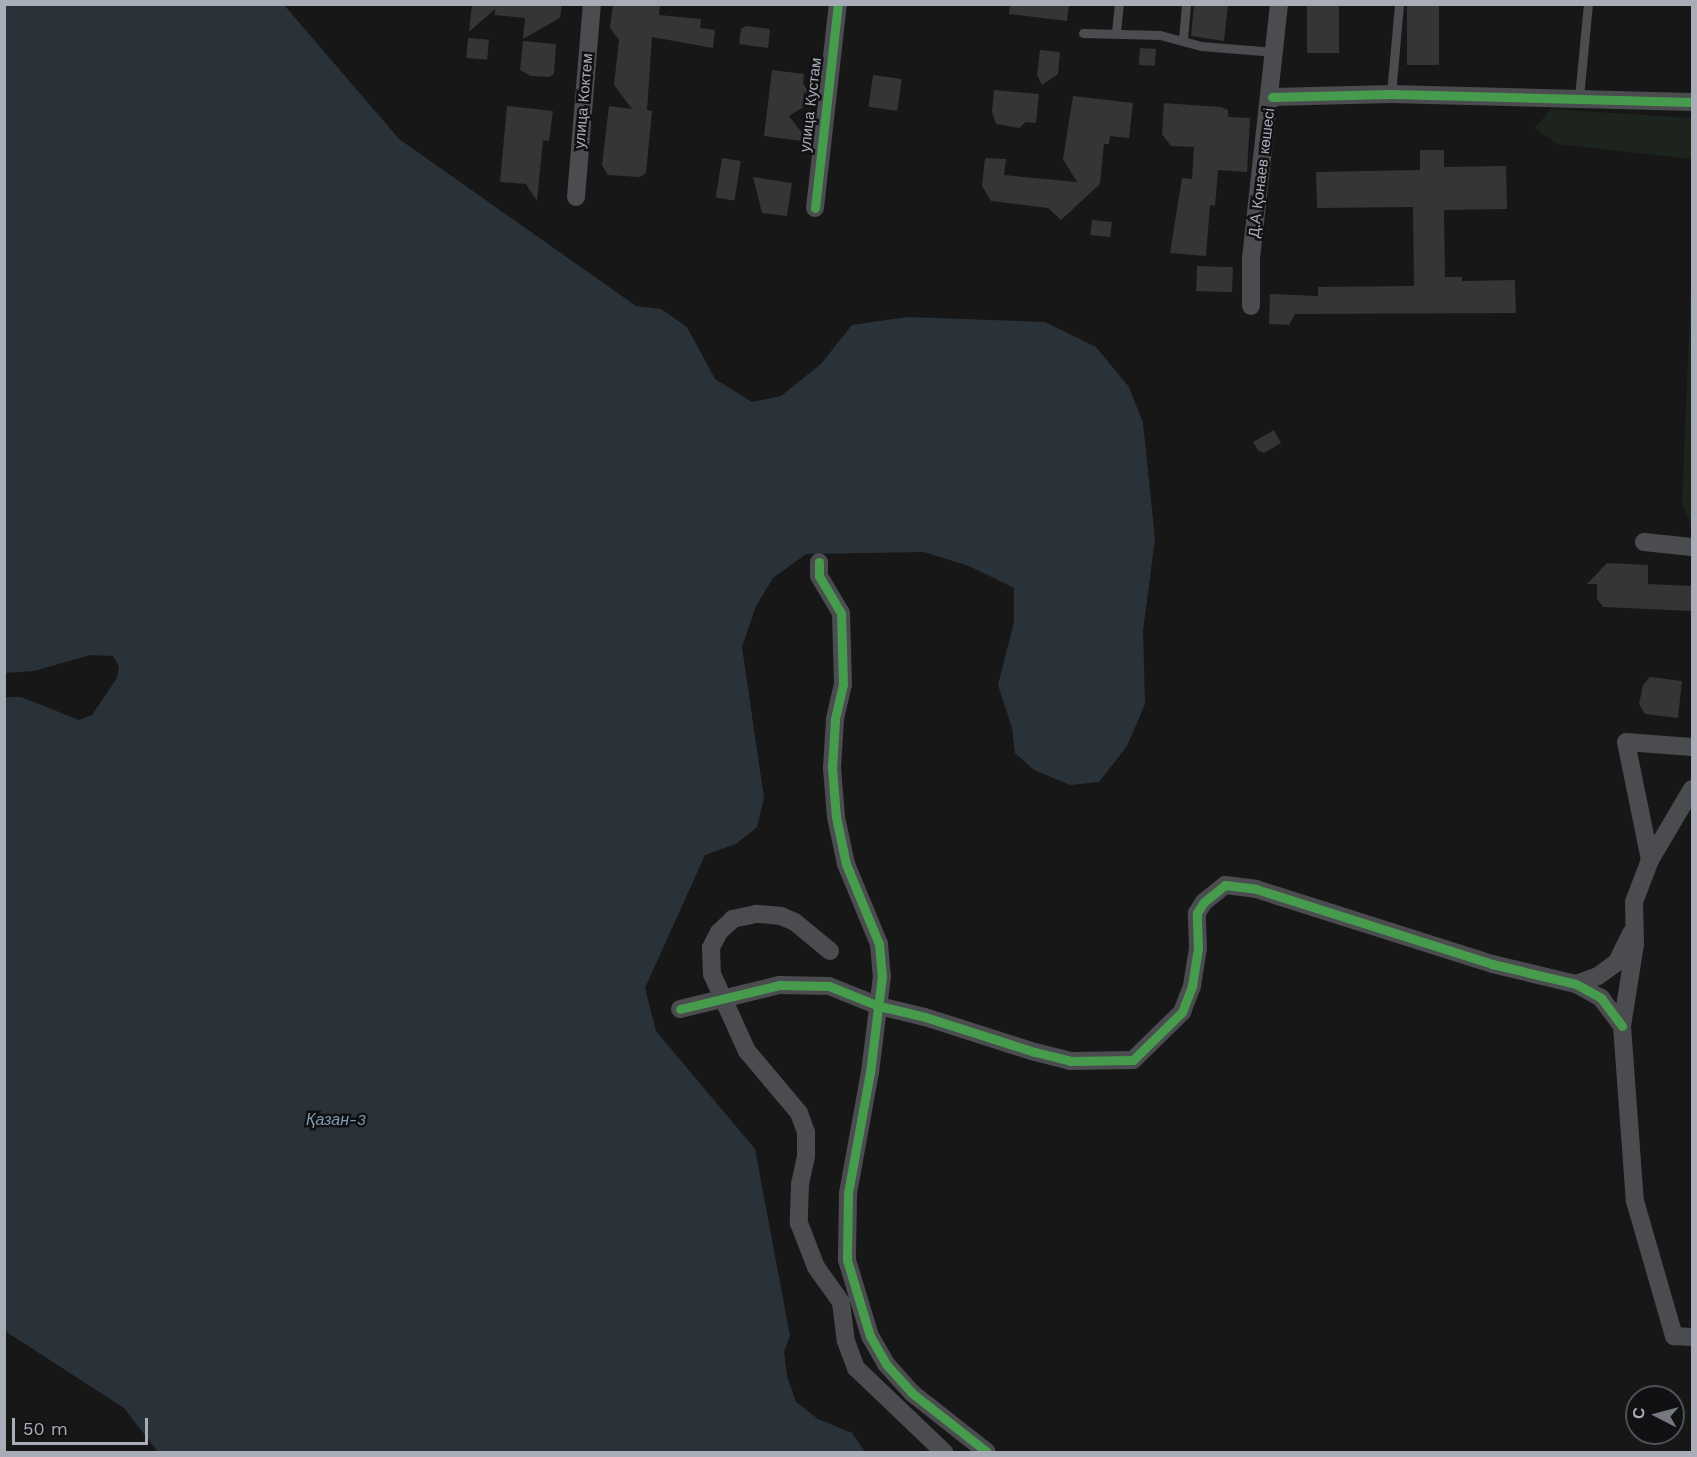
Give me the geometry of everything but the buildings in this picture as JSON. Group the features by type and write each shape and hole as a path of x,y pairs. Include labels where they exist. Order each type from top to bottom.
{"street":[{"name":"улица Коктем","path":"576,197 592,4"},
{"name":"улица Кустам","path":"815,208 838,4"},
{"name":"Д.А Қонаев көшесі","path":"1251,306 1251,258 1272,97 1279,4"},
{"path":"1272,97 1391,94 1579,97 1692,102"},
{"path":"1644,542 1692,547"},
{"path":"819,562 819,576 841,613 843,684 835,720 832,768 836,817 846,864 879,944 879,1006 848,1193 847,1260 870,1336 886,1364 912,1393 987,1452"},
{"path":"1650,860 1626,742 1692,747"},
{"path":"1692,789 1650,860 1634,902 1635,944 1622,1026 1635,1201 1674,1336 1692,1337"},
{"path":"680,1009 724,1001 779,985 829,986 879,1006 1070,1060 1133,1060 1182,1012 1192,986 1198,949 1197,913 1204,902 1225,885 1256,889 1492,963 1576,984 1601,998 1622,1026"},
{"path":"830,951 795,922 781,916 756,914 734,920 719,932 711,948 712,974 747,1051 783,1091 799,1113 806,1132 798,1223 816,1267 841,1302 846,1341 856,1368 944,1452"},
{"path":"1576,984 1598,976 1617,962 1633,930"}],"lane":[{"path":"1116,32 1119,4"},
{"path":"1183,39 1186,4"},
{"path":"1391,94 1399,4"},
{"path":"1579,97 1588,4"},
{"path":"1083,33 1116,32 1183,39 1201,46 1275,52"}],"shaded area":[{"path":"1551,109 1692,118 1692,159 1557,144 1535,128"},
{"path":"1692,264 1692,525 1682,504"}],"water":[{"name":"Қазан-3","path":"5,5 284,5 399,139 636,306 661,309 687,327 715,379 752,402 781,396 821,364 852,325 908,317 1045,322 1096,347 1129,387 1143,423 1155,539 1143,631 1145,704 1127,746 1099,782 1070,785 1034,770 1015,753 1012,728 998,685 1014,622 1014,588 969,566 924,552 806,554 773,578 756,606 742,647 764,798 757,827 736,844 705,855 645,988 656,1031 755,1149 790,1336 784,1352 787,1376 796,1402 818,1419 852,1433 865,1452 158,1452 124,1408 5,1331 5,697 21,697 79,720 92,715 117,678 119,666 113,656 90,655 34,671 5,673"}],"cycle path":[{"path":"815,208 838,4"},
{"path":"1272,97 1391,94 1692,102"},
{"path":"819,562 819,576 841,613 843,684 835,720 832,768 836,817 846,864 879,944 882,976 870,1072 848,1193 847,1260 870,1336 886,1364 912,1393 987,1452"},
{"path":"680,1009 779,985 829,986 879,1006 925,1017 1070,1061 1133,1060 1182,1012 1192,986 1198,949 1197,913 1204,902 1225,885 1256,889 1492,964 1576,984 1601,998 1622,1026"}]}
